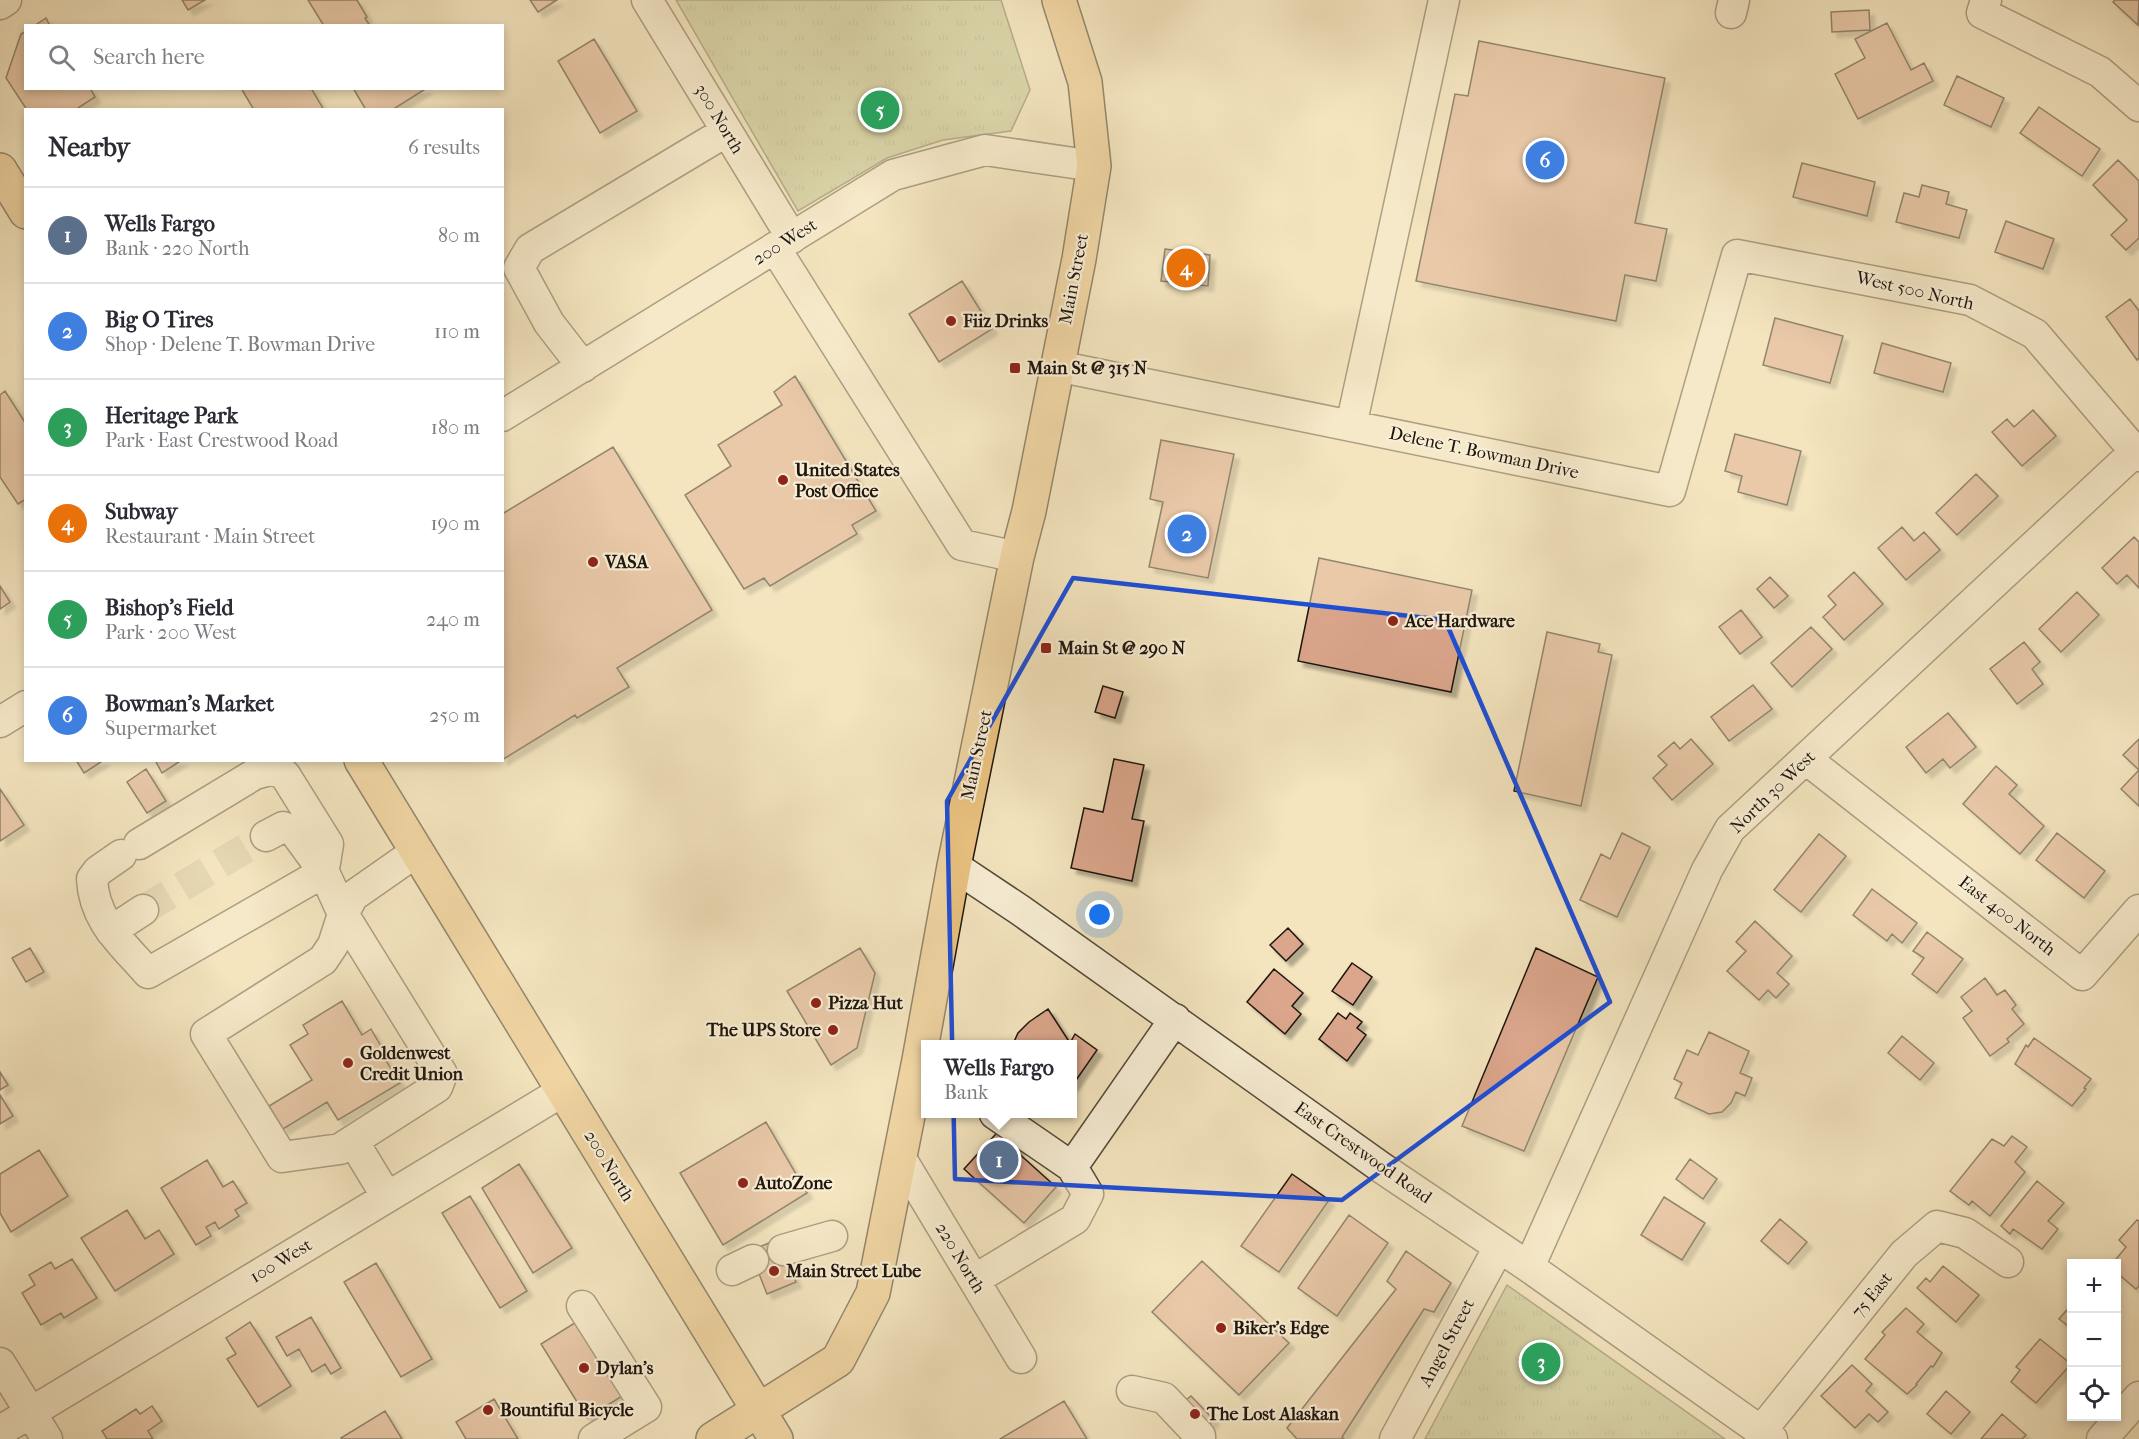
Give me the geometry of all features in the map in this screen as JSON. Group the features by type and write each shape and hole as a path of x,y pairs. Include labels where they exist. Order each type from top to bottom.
{"main road":[{"name":"Main Street","path":"926,1040 954,866 1017,557 1029,511 1079,259 1094,166 1085,82 1059,0"},
{"path":"0,171 24,209"},
{"name":"200 North","path":"362,762 776,1439"},
{"name":"Main Street","path":"713,1439 838,1360 873,1293 900,1157 921,1067"}],"street":[{"path":"0,4 6,0"},
{"name":"300 North","path":"647,0 727,131 783,243 962,545 1017,557"},
{"path":"1350,426 1444,0"},
{"path":"1984,6 2100,72 2139,106"},
{"path":"583,367 549,323 519,268 530,249 608,200 727,131"},
{"name":"200 West","path":"504,415 893,175 984,150 1094,166"},
{"name":"Delene T. Bowman Drive","path":"1057,366 1670,491 1737,255"},
{"name":"West 500 North","path":"1737,255 1970,300 2035,333 2138,452"},
{"name":"North 30 West","path":"1529,1267 1707,870 1730,829 2138,452"},
{"path":"0,722 24,707"},
{"name":"East 400 North","path":"1806,759 2082,975 2139,910"},
{"path":"273,769 285,775 328,844 324,872 148,973 111,931 95,906 92,879 98,871 130,850 255,774 273,769"},
{"path":"266,836 283,827 294,831 324,872 343,914 442,1074 438,1087 340,1149 282,1157 206,1034 322,960 333,945 343,914 353,896 416,852"},
{"name":"East Crestwood Road","path":"954,866 1020,910 1382,1168 1529,1267 1766,1435"},
{"path":"111,931 143,910"},
{"path":"1072,1167 1175,1019"},
{"name":"100 West","path":"0,1431 563,1091"},
{"path":"974,1280 1075,1219 1088,1194 1072,1167 1002,1118"},
{"path":"353,1141 387,1197"},
{"name":"220 North","path":"900,1157 1021,1358"},
{"name":"75 East","path":"1766,1435 1904,1254 1937,1226 1965,1233 2008,1262"},
{"path":"783,1250 832,1236"},
{"name":"Angel Street","path":"1395,1439 1499,1247"},
{"path":"582,1306 646,1407 594,1439"},
{"path":"0,1363 47,1439"},
{"path":"1132,1391 1164,1398 1200,1436 1200,1439"},
{"path":"2103,1439 2139,1397"}],"highlighted area":[{"path":"1073,578 1445,620 1610,1002 1342,1200 955,1179 947,801"}],"green space":[{"path":"676,0 1001,0 1030,90 1011,131 943,140 887,158 798,211"},
{"path":"1507,1285 1725,1439 1425,1439"}],"building":[{"path":"182,0 205,0 188,10"},
{"path":"308,0 357,0 369,24 323,24"},
{"path":"530,0 557,0 538,12"},
{"path":"2115,0 2139,0 2138,25 2113,2"},
{"path":"1869,10 1870,30 1832,32 1831,12"},
{"path":"46,18 49,24 37,24"},
{"path":"1887,23 1911,70 1924,63 1933,81 1858,119 1835,74 1865,58 1855,39"},
{"path":"24,32 24,90 91,90 95,97 78,108 26,108 6,78 21,34"},
{"path":"594,39 637,111 600,133 558,61"},
{"path":"1479,41 1665,78 1635,223 1667,229 1656,281 1625,275 1616,321 1416,281 1455,94 1468,96"},
{"path":"1957,76 2004,98 1991,127 1944,105"},
{"path":"242,90 312,90 323,108 253,108"},
{"path":"354,90 424,90 395,108 365,108"},
{"path":"2039,107 2100,149 2082,176 2020,133"},
{"path":"2118,160 2139,181 2139,238 2126,250 2111,235 2127,220 2093,185"},
{"path":"1802,163 1875,182 1867,216 1793,197"},
{"path":"1922,185 1949,192 1946,204 1967,210 1959,238 1896,222 1904,193 1919,197"},
{"path":"2006,221 2054,239 2043,269 1995,252"},
{"path":"1165,249 1210,255 1208,286 1161,281"},
{"name":"Fiiz Drinks","path":"962,281 992,329 939,362 909,314"},
{"path":"2130,299 2139,311 2139,358 2137,360 2106,317"},
{"path":"1775,318 1843,336 1830,383 1763,365"},
{"path":"1882,343 1951,363 1943,392 1874,373"},
{"name":"United States Post Office","path":"795,376 876,511 852,525 857,534 770,586 764,578 744,589 685,495 731,466 718,445 782,405 774,392"},
{"path":"5,391 24,421 24,500 18,504 0,477 0,395"},
{"path":"2033,410 2056,436 2022,466 1992,432 2007,419 2014,427"},
{"path":"1735,434 1801,451 1787,505 1738,492 1742,476 1725,471"},
{"path":"1161,440 1234,454 1208,578 1149,567 1163,502 1150,499"},
{"name":"VASA","path":"613,447 712,610 617,668 629,687 577,718 575,715 504,759 504,513"},
{"path":"1976,474 1998,496 1957,535 1936,513"},
{"path":"1902,527 1914,541 1924,532 1940,550 1906,580 1878,548"},
{"path":"2134,537 2139,542 2139,588 2127,575 2117,584 2102,568"},
{"path":"1319,558 1472,590 1451,692 1298,661"},
{"path":"1854,572 1883,604 1844,640 1823,617 1836,605 1828,596"},
{"path":"1770,577 1788,596 1774,608 1757,589"},
{"path":"0,586 10,602 0,609"},
{"path":"2077,592 2099,615 2061,652 2039,629"},
{"path":"1741,610 1762,637 1740,654 1719,627"},
{"path":"1811,627 1832,649 1792,687 1771,663"},
{"path":"1547,632 1600,644 1598,652 1612,655 1581,806 1514,791"},
{"path":"2024,642 2040,662 2032,669 2043,684 2017,704 1990,669"},
{"path":"1753,685 1772,709 1729,741 1711,717"},
{"path":"1103,686 1123,692 1115,718 1095,712"},
{"path":"1948,713 1976,747 1950,768 1943,759 1926,773 1906,747"},
{"path":"1691,739 1713,764 1672,800 1653,778 1667,765 1658,756 1674,742 1680,749"},
{"path":"2139,739 2139,770 2123,755"},
{"path":"1114,759 1144,765 1132,819 1144,821 1132,881 1071,868 1084,808 1103,812"},
{"path":"77,762 101,762 84,773"},
{"path":"156,762 179,762 162,773"},
{"path":"1996,766 2017,785 2009,794 2044,826 2020,854 1963,804"},
{"path":"146,769 166,801 147,813 127,782"},
{"path":"2139,770 2139,806 2121,789"},
{"path":"0,789 24,825 0,841"},
{"path":"1622,833 1650,847 1617,917 1580,900 1601,854 1610,859"},
{"path":"2057,833 2105,871 2084,898 2036,860"},
{"path":"1819,834 1846,856 1801,912 1774,890"},
{"path":"1872,889 1917,923 1902,943 1892,934 1887,941 1853,915"},
{"path":"1755,921 1792,956 1777,973 1789,984 1776,998 1768,990 1759,1000 1727,971 1746,951 1736,942"},
{"path":"1288,928 1303,944 1286,961 1270,945"},
{"path":"1927,932 1963,959 1937,993 1912,974 1924,958 1913,951"},
{"path":"30,948 44,972 26,982 12,958"},
{"path":"860,948 875,973 857,1048 831,1065 787,991"},
{"path":"1536,948 1598,977 1524,1151 1462,1126"},
{"path":"1352,963 1372,977 1353,1005 1332,991"},
{"path":"1274,969 1303,993 1292,1006 1301,1014 1285,1034 1247,1002"},
{"path":"1985,978 1997,995 2005,990 2016,1005 2012,1009 2024,1024 2007,1039 2009,1042 1990,1056 1963,1018 1972,1011 1961,997"},
{"path":"342,1001 362,1035 371,1029 386,1055 383,1056 400,1083 338,1120 327,1102 283,1129 269,1106 312,1080 290,1045 308,1034 303,1025"},
{"path":"1048,1009 1068,1040 1015,1040 1018,1033"},
{"path":"1338,1013 1346,1019 1350,1013 1362,1022 1357,1028 1366,1035 1347,1061 1319,1039"},
{"path":"1709,1032 1749,1051 1740,1073 1752,1078 1745,1096 1736,1092 1731,1103 1722,1112 1709,1114 1675,1098 1682,1083 1674,1079 1687,1050 1698,1055"},
{"path":"1075,1034 1097,1050 1077,1079 1077,1040 1072,1040"},
{"path":"1902,1036 1934,1063 1920,1080 1888,1053"},
{"path":"2034,1038 2091,1079 2072,1106 2015,1064 2026,1045 2028,1047"},
{"path":"0,1072 8,1085 0,1090"},
{"path":"0,1095 13,1116 0,1124"},
{"path":"1010,1118 1018,1118 1033,1132 1016,1151 1056,1187 1024,1223 964,1169"},
{"name":"AutoZone","path":"766,1122 807,1193 723,1245 680,1173"},
{"path":"2012,1136 2027,1147 2015,1162 2025,1172 1990,1216 1972,1201 1969,1205 1950,1191 1992,1139 2004,1146"},
{"path":"39,1150 68,1196 11,1232 0,1213 0,1174"},
{"path":"1690,1159 1717,1179 1703,1199 1676,1179"},
{"path":"207,1160 223,1187 233,1181 247,1203 235,1210 239,1216 219,1229 215,1222 206,1227 211,1236 196,1245 161,1188"},
{"path":"519,1164 572,1248 533,1273 482,1188"},
{"path":"1292,1174 1329,1200 1279,1272 1241,1246"},
{"path":"2037,1181 2064,1203 2048,1221 2058,1229 2042,1249 2013,1229 2010,1234 2001,1226"},
{"path":"470,1196 527,1291 500,1308 442,1213"},
{"path":"1664,1197 1705,1223 1682,1260 1641,1235"},
{"path":"127,1210 145,1239 159,1230 174,1254 115,1291 81,1238"},
{"path":"1349,1215 1388,1243 1337,1316 1298,1288"},
{"path":"1780,1219 1807,1242 1788,1264 1761,1241"},
{"path":"2137,1220 2139,1221 2139,1286 2136,1289 2121,1276 2121,1259 2116,1259 2126,1247 2119,1240"},
{"name":"Main Street Lube","path":"778,1239 796,1282 767,1294 750,1251"},
{"path":"1406,1251 1451,1283 1434,1312 1424,1309 1342,1437 1344,1439 1297,1439 1287,1428 1396,1289 1387,1281"},
{"path":"72,1259 97,1298 64,1318 61,1313 41,1325 22,1293 35,1285 29,1275 51,1262 55,1269"},
{"name":"Biker's Edge","path":"1202,1261 1289,1343 1239,1395 1152,1312"},
{"path":"376,1263 432,1359 401,1377 344,1282"},
{"path":"1943,1266 1979,1295 1956,1322 1917,1288 1926,1278 1930,1282"},
{"path":"1906,1308 1924,1324 1917,1332 1942,1353 1933,1367 1931,1366 1907,1394 1865,1359 1885,1335 1882,1332"},
{"path":"2067,1310 2067,1325 2059,1319"},
{"path":"311,1317 341,1368 331,1374 325,1364 312,1372 299,1349 287,1356 276,1337"},
{"name":"Dylan's","path":"581,1319 627,1393 587,1418 541,1344"},
{"path":"250,1322 291,1386 258,1407 227,1359 236,1354 226,1338"},
{"path":"2040,1339 2067,1361 2067,1368 2036,1403 2011,1382 2020,1370 2016,1367"},
{"path":"1852,1365 1872,1384 1866,1391 1888,1412 1878,1422 1869,1414 1855,1428 1821,1396"},
{"path":"1946,1391 1970,1412 1951,1434 1927,1414"},
{"name":"The Lost Alaskan","path":"1191,1396 1214,1420 1200,1432 1176,1408"},
{"name":"Bountiful Bicycle","path":"494,1399 518,1439 466,1439 456,1422"},
{"path":"1064,1401 1087,1439 1000,1439"},
{"path":"152,1406 162,1421 148,1431 153,1439 107,1439 102,1431 136,1409 140,1414"},
{"path":"385,1411 402,1439 341,1438"},
{"path":"2002,1414 2026,1435 2022,1439 1981,1439"}],"tunnel":[{"path":"143,910 266,836"}],"place":[{"name":"Bishop's Field","path":"880,110"},
{"name":"Bowman's Market","path":"1545,160"},
{"name":"Subway","path":"1186,268"},
{"name":"Fiiz Drinks","path":"951,321"},
{"name":"Main St @ 315 N","path":"1015,368"},
{"name":"United States Post Office","path":"783,480"},
{"name":"Big O Tires","path":"1187,534"},
{"name":"VASA","path":"593,562"},
{"name":"Ace Hardware","path":"1393,621"},
{"name":"Main St @ 290 N","path":"1046,648"},
{"name":"Pizza Hut","path":"816,1003"},
{"name":"The UPS Store","path":"833,1030"},
{"name":"Goldenwest Credit Union","path":"348,1063"},
{"name":"Wells Fargo","path":"999,1160"},
{"name":"AutoZone","path":"743,1183"},
{"name":"Main Street Lube","path":"774,1271"},
{"name":"Biker's Edge","path":"1221,1328"},
{"name":"Heritage Park","path":"1541,1362"},
{"name":"Dylan's","path":"584,1368"},
{"name":"Bountiful Bicycle","path":"488,1410"},
{"name":"The Lost Alaskan","path":"1195,1414"}]}
